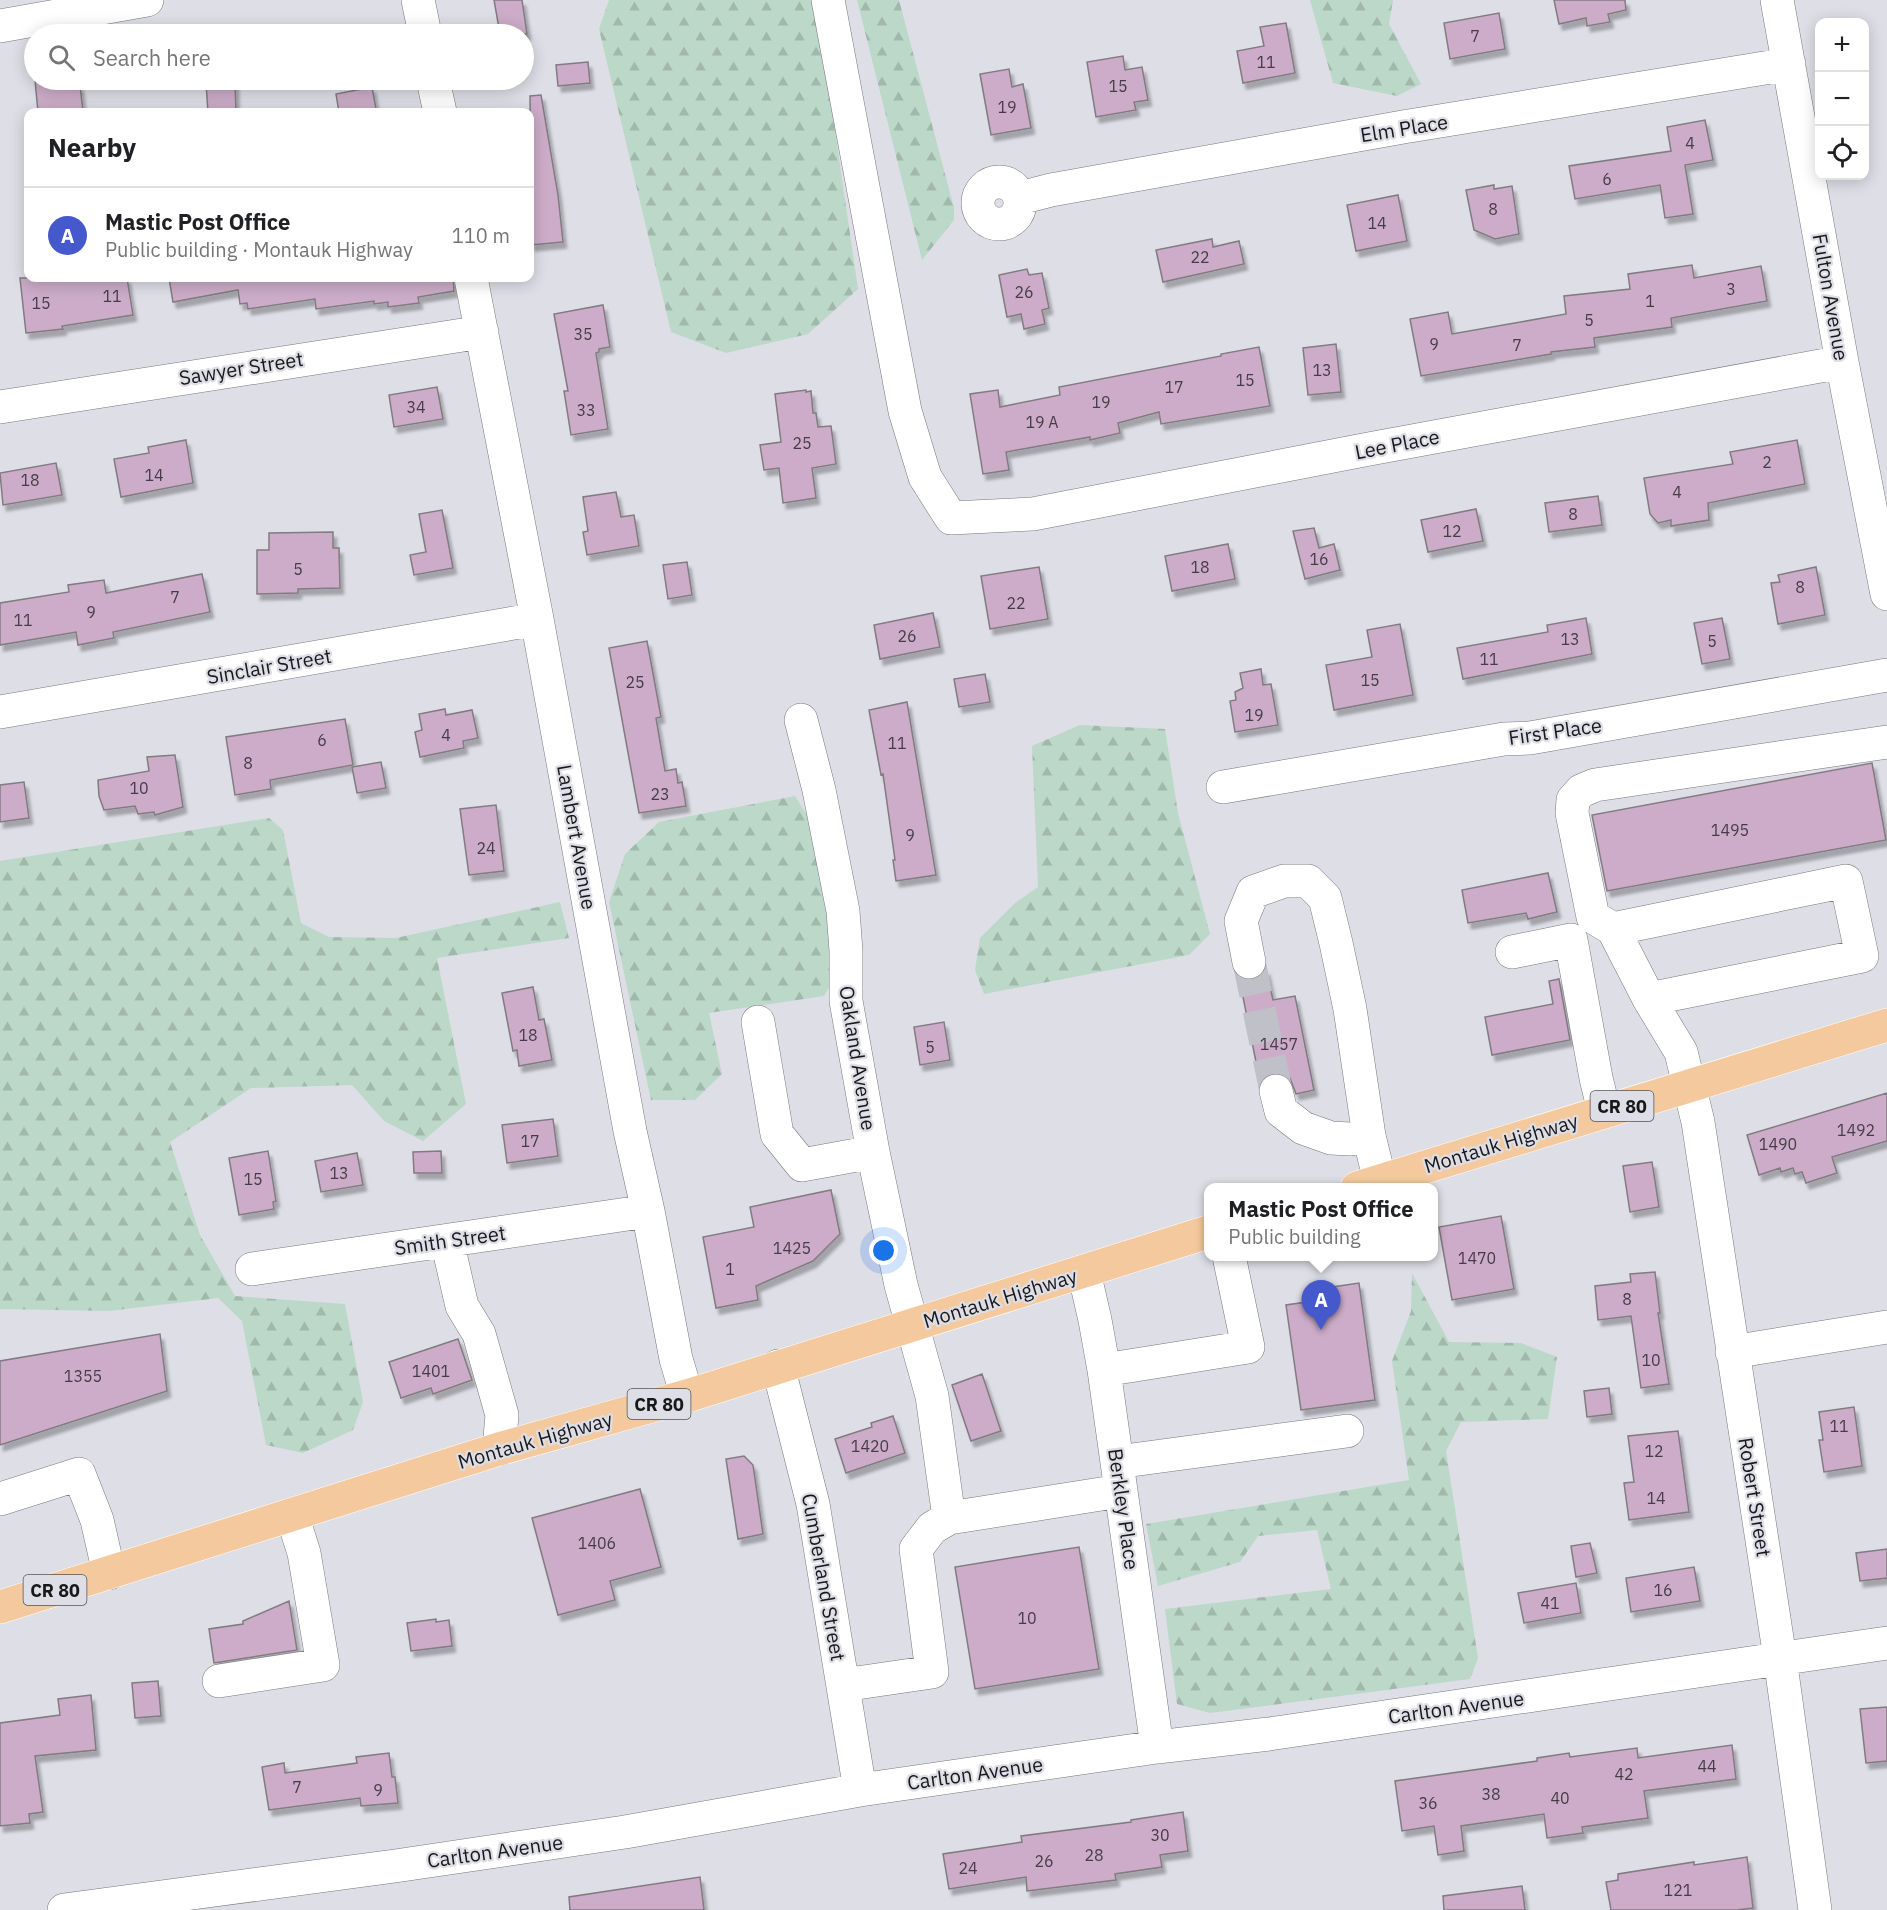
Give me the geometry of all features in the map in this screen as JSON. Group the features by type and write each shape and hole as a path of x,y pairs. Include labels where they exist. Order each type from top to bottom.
{"main road":[{"name":"Montauk Highway","path":"1372,1183 1887,1025"},
{"name":"Montauk Highway","path":"0,1607 499,1449 687,1396 1204,1234"}],"street":[{"path":"0,26 110,3 147,0"},
{"path":"418,0 423,24"},
{"name":"Lee Place","path":"828,0 905,411 925,477 951,518 1033,514 1369,449 1842,362"},
{"name":"Fulton Avenue","path":"1777,0 1842,362 1887,594"},
{"name":"Elm Place","path":"1020,198 1051,190 1403,127 1789,64"},
{"path":"436,90 439,108"},
{"name":"Lambert Avenue","path":"472,282 537,619 630,1131 648,1211 676,1359 687,1396"},
{"name":"Sawyer Street","path":"0,407 482,332"},
{"name":"Sinclair Street","path":"0,712 537,619"},
{"name":"First Place","path":"1223,787 1504,739 1542,736 1887,675"},
{"name":"Oakland Avenue","path":"801,720 819,790 843,911 846,1001 873,1152 911,1325 932,1396 949,1518"},
{"path":"1649,999 1862,956 1846,881 1613,929 1593,917 1572,813 1573,800 1581,791 1594,785 1887,742"},
{"path":"1249,962 1241,921 1252,892 1284,881 1308,881 1324,898 1350,1008 1369,1136 1369,1183"},
{"name":"Robert Street","path":"1613,929 1649,999 1681,1052 1700,1133 1780,1658 1815,1910"},
{"path":"1512,952 1570,940 1596,1078 1605,1112"},
{"path":"758,1022 777,1134 802,1165 873,1152"},
{"path":"1276,1091 1281,1111 1303,1128 1331,1138 1369,1136"},
{"name":"Smith Street","path":"252,1269 648,1211"},
{"path":"447,1241 462,1306 479,1334 502,1415 499,1449"},
{"path":"1104,1370 1248,1347 1230,1261"},
{"name":"Berkley Place","path":"1084,1272 1104,1370 1157,1747"},
{"path":"1732,1352 1887,1327"},
{"name":"Cumberland Street","path":"778,1366 813,1504 860,1790"},
{"path":"843,1685 932,1672 916,1549 932,1528 949,1518 1119,1476 1347,1431"},
{"path":"0,1499 79,1474 97,1520 109,1573"},
{"path":"219,1681 323,1665 304,1553 292,1515"},
{"name":"Carlton Avenue","path":"64,1910 383,1868 614,1833 860,1790 1157,1747 1304,1729 1887,1643"}],"green space":[{"path":"609,0 816,0 858,289 808,334 726,353 671,332 599,29"},
{"path":"857,0 899,0 954,208 954,220 922,260"},
{"path":"1310,0 1393,0 1389,24 1421,84 1397,96 1333,83"},
{"path":"1080,725 1165,729 1178,813 1210,934 1189,955 984,994 975,970 980,938 1015,903 1038,887 1032,746"},
{"path":"795,796 810,820 838,973 824,996 709,1013 722,1074 695,1100 651,1100 609,902 625,854 659,822"},
{"path":"269,818 283,830 301,923 329,937 396,938 560,902 569,938 437,958 466,1104 423,1141 384,1121 352,1085 251,1088 170,1142 200,1235 235,1296 345,1304 363,1402 353,1430 303,1453 266,1445 242,1321 218,1298 109,1311 0,1309 0,861"},
{"path":"1412,1273 1449,1342 1521,1343 1557,1357 1548,1419 1461,1422 1446,1451 1478,1658 1470,1679 1210,1713 1177,1704 1165,1609 1331,1589 1317,1530 1258,1536 1240,1562 1158,1586 1146,1524 1409,1480 1392,1361 1411,1311"}],"building":[{"path":"494,0 522,0 526,24 498,24"},
{"path":"1554,0 1625,0 1626,10 1608,14 1610,22 1587,26 1586,18 1559,24"},
{"path":"1499,13 1505,49 1450,59 1444,23"},
{"path":"1286,23 1295,73 1243,83 1237,51 1264,46 1260,27"},
{"path":"1123,56 1125,70 1142,67 1148,100 1134,102 1136,110 1096,117 1087,62"},
{"path":"588,62 590,83 558,86 556,65"},
{"path":"1009,69 1012,87 1023,84 1031,128 991,135 980,74"},
{"path":"36,90 81,90 83,108 38,108"},
{"path":"206,90 235,90 236,108 208,108"},
{"path":"373,90 376,108 338,108 336,94"},
{"path":"541,95 558,195 563,242 534,245 534,108 530,108 530,96"},
{"path":"1705,120 1713,160 1685,165 1693,214 1665,218 1660,185 1575,199 1569,166 1671,151 1667,127"},
{"path":"1494,185 1494,189 1512,186 1519,234 1495,239 1474,230 1466,190"},
{"path":"1398,195 1407,241 1356,251 1347,205"},
{"path":"1212,239 1213,247 1239,241 1244,264 1163,282 1156,250"},
{"path":"1692,265 1694,278 1761,266 1767,301 1671,318 1672,327 1594,338 1595,347 1551,352 1551,354 1421,376 1410,319 1448,312 1452,334 1566,314 1564,296 1630,289 1628,274"},
{"path":"1027,269 1029,275 1042,273 1049,308 1042,310 1045,324 1024,329 1021,314 1007,317 999,275"},
{"path":"20,278 24,278 24,282 128,282 133,315 62,326 63,329 26,333"},
{"path":"170,282 453,282 454,291 418,297 419,303 388,307 388,302 374,304 374,301 316,309 315,299 248,309 247,303 240,304 238,290 173,302"},
{"path":"603,305 610,347 599,349 596,353 608,429 571,435 564,391 568,391 554,314"},
{"path":"1336,344 1341,392 1308,395 1303,348"},
{"path":"1259,347 1270,406 1161,424 1159,412 1118,423 1120,433 1090,440 1090,437 1006,452 1009,470 983,474 970,394 998,390 1000,407 1060,395 1059,387"},
{"path":"437,387 443,419 394,427 389,395"},
{"path":"806,390 806,392 811,391 813,413 816,413 818,427 831,426 836,464 812,468 816,498 783,503 779,468 764,470 760,445 781,442 775,394"},
{"path":"186,440 193,483 121,497 114,459 149,453 148,447"},
{"path":"1797,440 1805,484 1708,503 1709,520 1671,526 1671,520 1658,523 1650,514 1644,478 1733,464 1730,452"},
{"path":"56,463 62,495 3,505 0,473"},
{"path":"616,492 621,517 634,515 639,546 587,555 583,532 588,531 583,497"},
{"path":"1598,496 1602,525 1549,532 1545,503"},
{"path":"1476,509 1483,541 1428,552 1421,520"},
{"path":"442,510 453,568 414,575 410,555 426,552 419,514"},
{"path":"1314,528 1319,548 1334,544 1340,570 1305,579 1293,531"},
{"path":"333,532 333,548 339,548 340,588 298,589 298,593 257,594 257,550 269,550 269,533"},
{"path":"1228,544 1235,579 1172,591 1165,556"},
{"path":"687,562 692,595 668,599 663,565"},
{"path":"1039,567 1048,619 990,629 981,576"},
{"path":"1816,567 1825,615 1778,624 1771,583 1780,582 1778,575"},
{"path":"202,574 210,612 113,632 114,638 78,645 76,632 0,645 0,603 69,592 68,585 104,580 106,593"},
{"path":"933,613 940,647 880,659 874,625"},
{"path":"1586,618 1592,654 1463,679 1457,648 1548,632 1547,625"},
{"path":"1722,618 1730,659 1702,664 1694,623"},
{"path":"1400,624 1413,695 1334,710 1326,665 1372,657 1367,630"},
{"path":"647,641 661,717 656,718 665,771 676,769 678,783 682,782 686,806 639,813 609,648"},
{"path":"1261,669 1263,685 1271,684 1278,725 1235,732 1230,701 1236,700 1235,692 1243,688 1240,673"},
{"path":"985,674 990,702 959,707 954,679"},
{"path":"907,702 936,875 896,881 883,774 881,775 869,710"},
{"path":"445,709 446,715 472,710 478,738 463,741 464,748 420,757 415,732 422,730 419,714"},
{"path":"345,719 353,765 270,780 271,789 235,795 226,737"},
{"path":"175,755 183,807 155,815 154,812 138,814 135,806 104,810 99,796 98,780 149,771 147,757"},
{"path":"381,762 386,788 357,793 352,767"},
{"path":"1872,763 1886,840 1607,891 1592,815"},
{"path":"24,782 29,818 0,822 0,785"},
{"path":"496,805 504,871 469,875 460,809"},
{"path":"1548,873 1557,912 1528,919 1526,913 1468,923 1462,890"},
{"path":"1266,969 1273,1000 1295,996 1314,1090 1296,1094 1290,1078 1281,1073 1271,1073 1263,1077 1260,1082 1239,977 1243,980 1253,980 1261,976"},
{"path":"1559,979 1570,1040 1492,1055 1485,1017 1553,1004 1549,981"},
{"path":"533,987 539,1020 544,1019 552,1060 519,1066 517,1050 513,1051 502,993"},
{"path":"944,1022 950,1060 920,1065 914,1027"},
{"path":"1887,1093 1887,1141 1832,1157 1837,1173 1806,1183 1802,1172 1795,1174 1793,1168 1781,1172 1780,1168 1759,1175 1747,1135"},
{"path":"553,1119 558,1156 507,1163 502,1125"},
{"path":"268,1151 276,1201 273,1202 274,1209 239,1215 229,1158"},
{"path":"441,1151 442,1173 414,1173 413,1152"},
{"path":"357,1153 363,1185 321,1192 315,1161"},
{"path":"1652,1162 1659,1207 1630,1212 1623,1166"},
{"path":"831,1190 840,1234 813,1261 756,1286 758,1300 716,1308 703,1237 754,1227 750,1207"},
{"path":"1501,1216 1514,1289 1452,1300 1439,1227"},
{"path":"1655,1272 1660,1313 1658,1313 1669,1384 1641,1388 1631,1316 1598,1320 1595,1286 1631,1282 1630,1274"},
{"path":"1359,1283 1375,1400 1301,1410 1286,1305 1321,1300 1319,1289"},
{"path":"160,1334 167,1391 0,1445 0,1361"},
{"path":"458,1339 472,1380 433,1394 431,1388 401,1398 389,1362"},
{"path":"982,1374 1001,1431 971,1441 952,1385"},
{"path":"1609,1388 1612,1414 1587,1417 1584,1391"},
{"path":"1854,1407 1862,1466 1824,1472 1819,1440 1823,1440 1819,1412"},
{"path":"893,1416 905,1453 846,1473 835,1439 872,1427 871,1423"},
{"path":"1678,1431 1689,1512 1629,1520 1624,1483 1634,1482 1628,1436"},
{"path":"744,1456 753,1465 763,1534 738,1539 726,1459"},
{"path":"640,1489 661,1567 610,1581 615,1600 558,1615 532,1518"},
{"path":"1590,1543 1597,1573 1576,1577 1571,1546"},
{"path":"1079,1547 1099,1669 975,1689 955,1567"},
{"path":"1887,1549 1887,1578 1860,1581 1856,1553"},
{"path":"1694,1567 1700,1601 1631,1612 1626,1578"},
{"path":"1576,1583 1581,1613 1524,1623 1518,1593"},
{"path":"289,1601 297,1650 214,1663 209,1629 243,1624 243,1621"},
{"path":"436,1619 436,1622 449,1620 452,1646 411,1651 407,1623"},
{"path":"158,1681 161,1716 135,1718 132,1683"},
{"path":"91,1695 96,1750 35,1756 43,1812 29,1814 30,1823 0,1826 0,1723 60,1715 58,1699"},
{"path":"1887,1707 1887,1761 1866,1763 1860,1709"},
{"path":"1732,1745 1736,1779 1644,1791 1648,1818 1582,1827 1583,1833 1547,1838 1544,1814 1461,1826 1464,1851 1438,1855 1434,1826 1402,1831 1395,1781 1537,1761 1537,1758 1569,1753 1570,1757 1637,1748 1638,1758"},
{"path":"389,1753 398,1803 361,1806 360,1798 269,1810 262,1767 284,1763 285,1773 357,1763 356,1757"},
{"path":"1183,1812 1188,1851 1160,1855 1162,1867 1115,1874 1116,1880 1027,1891 1026,1877 949,1889 943,1854 1022,1842 1021,1836 1131,1822 1131,1820"},
{"path":"1747,1857 1753,1908 1611,1910 1606,1882 1618,1880 1618,1874 1694,1862 1694,1865"},
{"path":"700,1877 704,1910 570,1910 569,1897"},
{"path":"1522,1886 1525,1910 1444,1910 1443,1896"}],"tunnel":[{"path":"1249,962 1276,1091"}],"place":[{"name":"Mastic Post Office","path":"1321,1330"}]}
